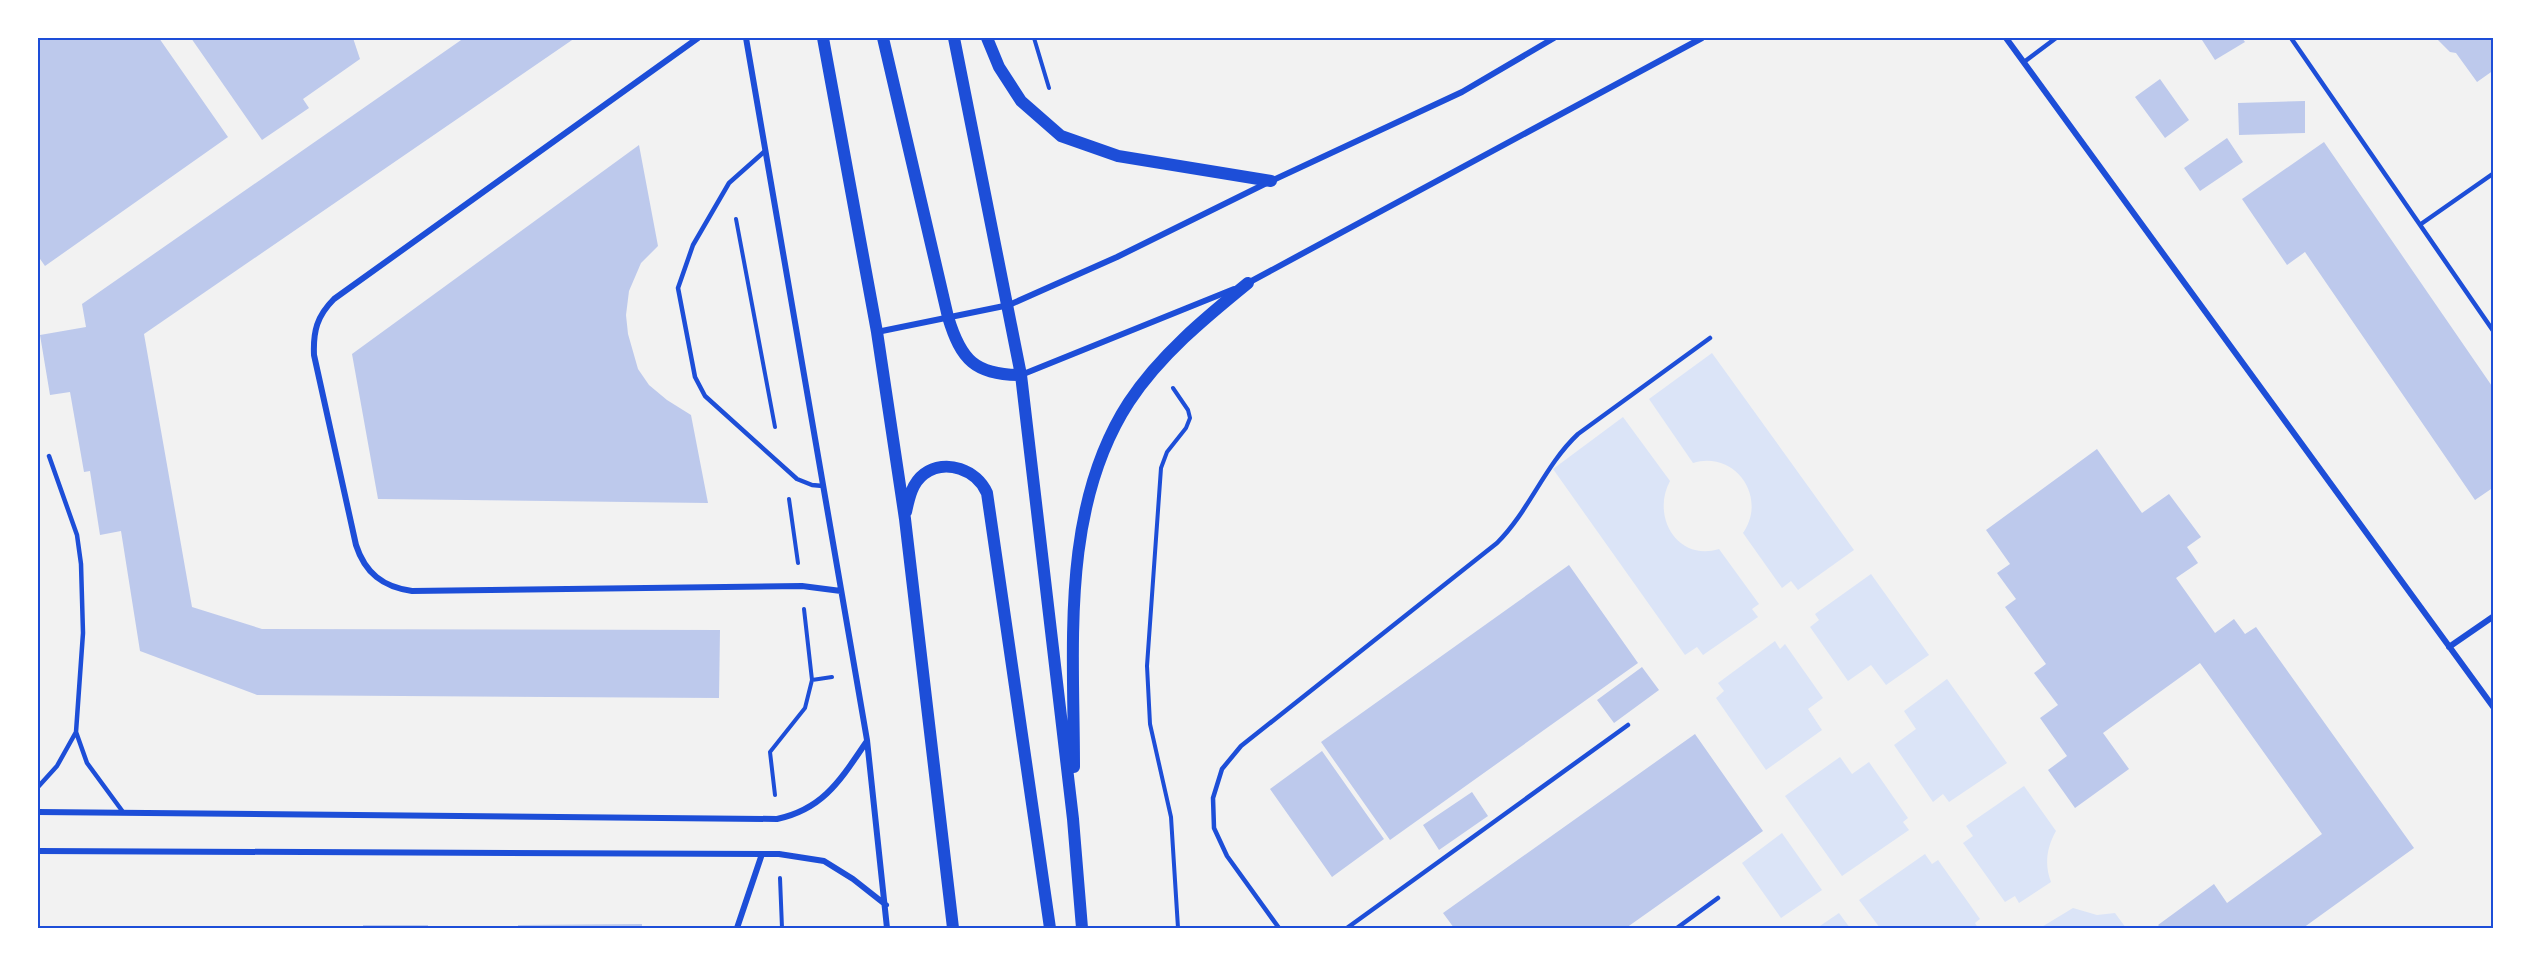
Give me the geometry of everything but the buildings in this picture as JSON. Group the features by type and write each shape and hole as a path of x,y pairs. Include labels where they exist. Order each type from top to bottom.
{"main road":[{"path":"824,38 877,332 904,519 952,928"},
{"path":"883,38 948,317 958,345 973,363 994,373 1022,375"},
{"path":"954,38 1022,375 1073,819 1082,928"},
{"path":"987,38 999,67 1021,101 1061,136 1118,156 1271,181"},
{"path":"1073,819 1075,610 1078,552 1089,495 1107,445 1129,402 1192,329 1248,283"},
{"path":"904,519 915,484 924,474 934,469 957,468 971,472 980,480 987,493 1050,928"}],"street":[{"path":"698,38 334,298 323,310 316,324 314,355 356,545 367,568 387,585 412,591 802,586 842,591"},
{"path":"746,38 867,740 887,928"},
{"path":"877,332 1009,305 1117,257 1271,181 1462,92 1554,38"},
{"path":"1022,375 1248,283 1702,38"},
{"path":"2006,38 2493,708"},
{"path":"2449,647 2493,616"},
{"path":"38,812 777,819 796,815 815,805 832,790 867,740"},
{"path":"38,851 779,854 824,861 853,879 886,905"},
{"path":"737,928 762,854"}],"lane":[{"path":"2024,62 2056,38"},
{"path":"2291,38 2421,224 2493,332"},
{"path":"765,151 729,183 693,245 678,288 694,377 705,396 797,479 812,485 823,486"},
{"path":"2421,224 2493,173"},
{"path":"1279,928 1227,856 1214,828 1213,798 1222,769 1241,746 1497,543 1526,507 1548,467 1578,434 1710,338"},
{"path":"49,456 77,535 81,564 83,633 76,732 87,763 123,812"},
{"path":"1347,928 1628,725"},
{"path":"38,788 57,766 76,732"},
{"path":"1677,928 1718,898"}],"path":[{"path":"1034,38 1047,85 1052,93"},
{"path":"729,183 783,467 802,586 812,680 804,708 770,752 777,819"},
{"path":"1159,366 1188,410 1190,418 1186,428 1167,452 1161,468 1147,666 1150,724 1171,817 1178,928"},
{"path":"779,854 782,928"}],"shaded area":[{"path":"1712,353 1854,550 1798,590 1791,581 1782,588 1743,533 1750,519 1752,505 1743,480 1734,470 1722,463 1708,461 1693,463 1649,399"},
{"path":"1623,417 1670,481 1665,495 1664,508 1666,521 1672,533 1691,549 1704,551 1719,549 1759,604 1752,609 1758,617 1703,655 1697,647 1685,655 1553,469"},
{"path":"1871,574 1929,655 1886,685 1871,665 1848,681 1810,627 1819,620 1815,614"},
{"path":"1775,641 1780,649 1785,644 1823,698 1808,709 1822,730 1766,770 1716,698 1724,691 1718,683"},
{"path":"1947,679 2007,763 1949,802 1943,794 1933,802 1894,745 1916,729 1904,711"},
{"path":"1840,757 1852,774 1869,762 1908,818 1903,822 1909,830 1842,876 1785,796"},
{"path":"2024,786 2056,831 2050,843 2048,856 2051,882 2019,903 2015,896 2005,902 1963,843 1973,836 1966,826"},
{"path":"1782,833 1822,890 1781,918 1742,863"},
{"path":"1925,854 1932,864 1938,860 1980,919 1975,923 1978,928 1880,928 1859,900"},
{"path":"2073,908 2097,915 2115,913 2126,928 2040,928"},
{"path":"1839,913 1850,928 1817,928"}]}
